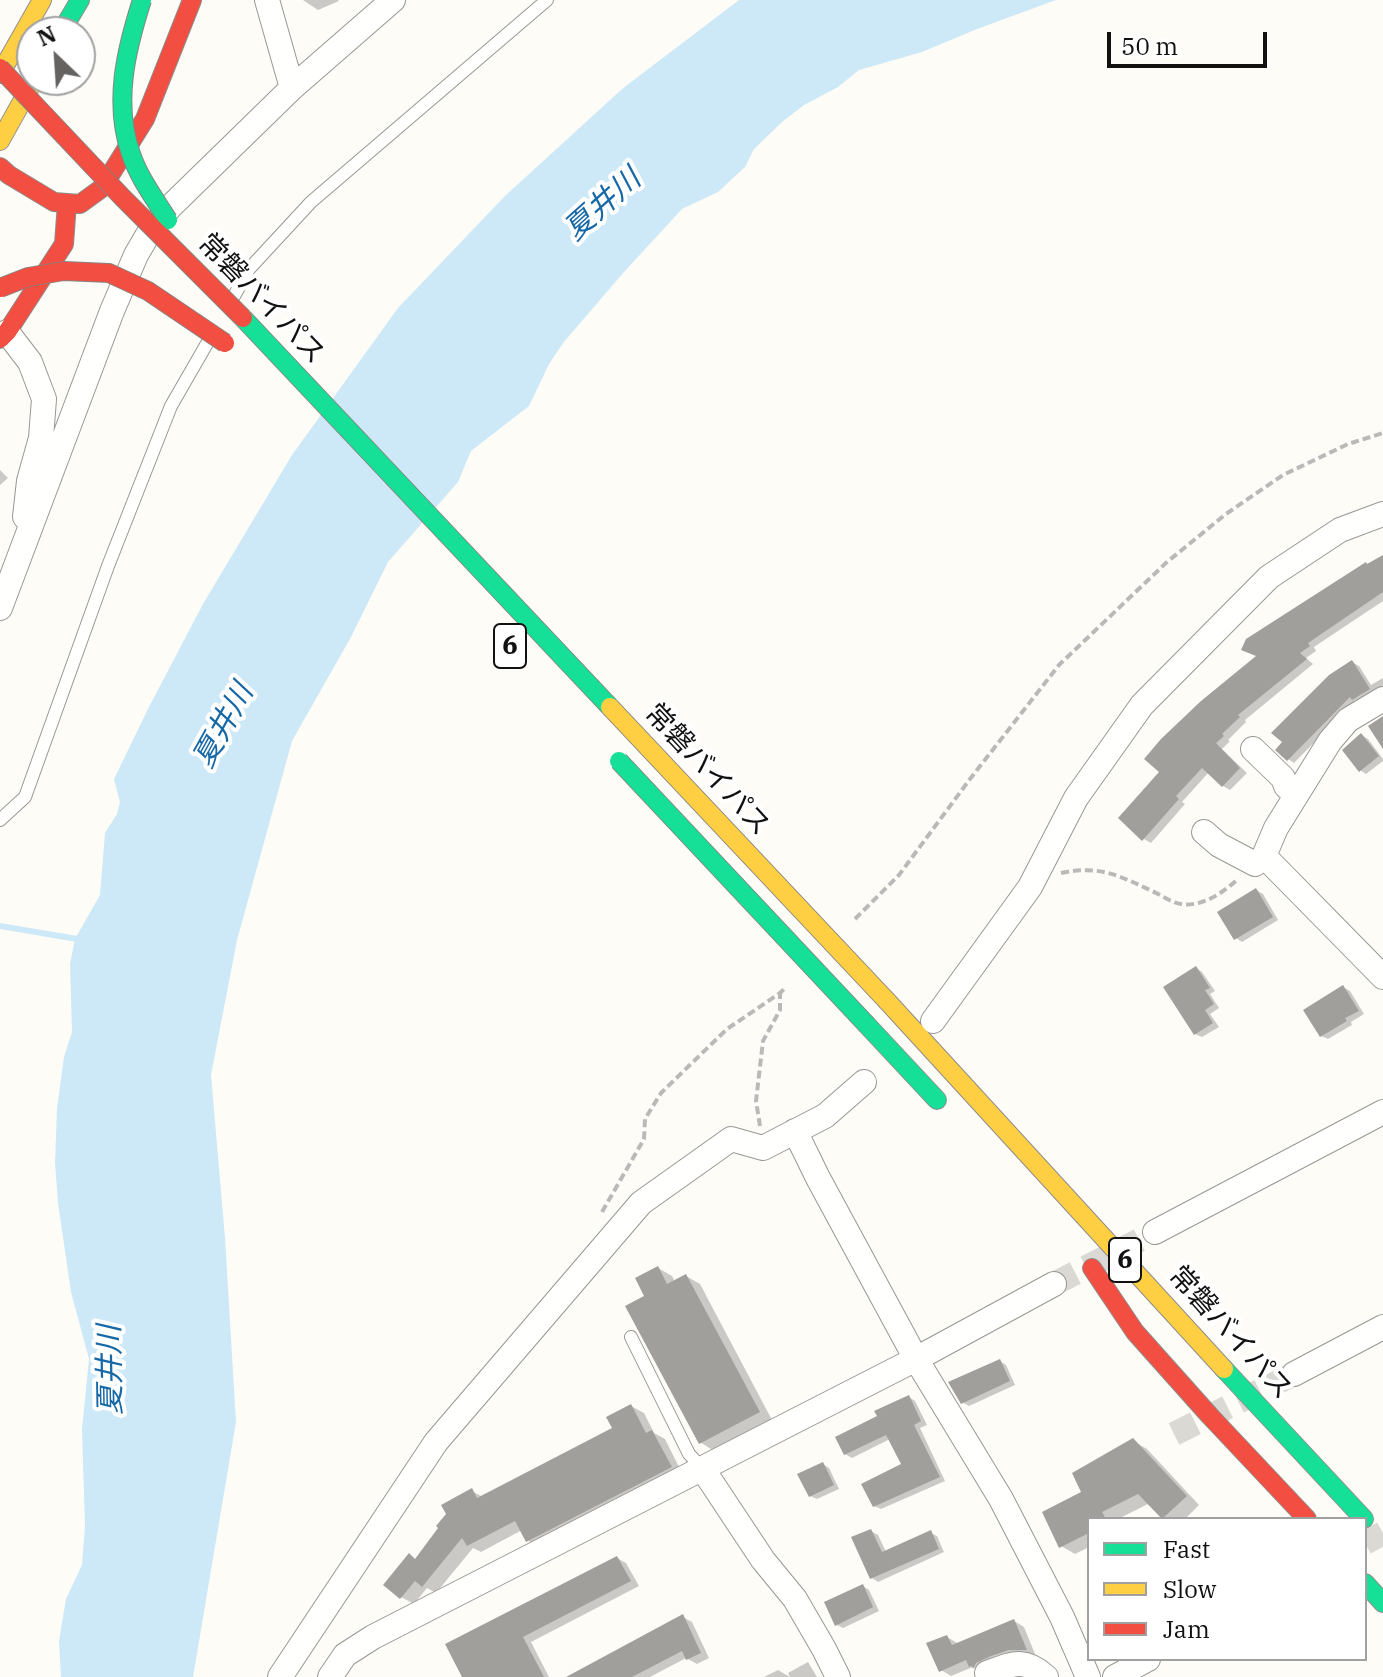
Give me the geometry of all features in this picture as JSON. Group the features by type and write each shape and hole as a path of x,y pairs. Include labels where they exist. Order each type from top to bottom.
{"main road":[{"path":"0,74 40,0"},
{"path":"142,0 132,28 121,95 123,124 131,155 149,191 233,313"},
{"path":"0,167 54,202 80,204 102,188 145,119 192,0"},
{"name":"常磐バイパス","path":"0,68 887,1001 1362,1517"},
{"path":"0,141 25,96"},
{"path":"0,99 32,132"},
{"path":"84,187 105,210"},
{"path":"3,335 64,244 67,203"},
{"name":"常磐バイパス","path":"126,232 158,265"},
{"name":"常磐バイパス","path":"0,288 28,277 64,271 109,273 148,291 230,349 177,288"},
{"name":"常磐バイパス","path":"606,747 953,1117"},
{"name":"常磐バイパス","path":"1191,1368 1087,1262 1135,1332 1210,1416 1313,1514"},
{"path":"1230,1374 1383,1513"},
{"path":"1266,1450 1313,1514"},
{"path":"1367,1585 1383,1603"}],"street":[{"path":"267,0 292,88"},
{"path":"0,608 112,311 150,231 170,207 292,88 393,0"},
{"path":"3,335 30,362 44,399 41,438 29,481 22,550"},
{"path":"933,1021 1030,887 1076,798 1142,705 1269,577 1340,530 1383,514"},
{"path":"1383,699 1348,720 1330,741 1276,828 1264,856 1383,977"},
{"path":"1253,749 1296,795"},
{"path":"1204,832 1219,845 1255,864"},
{"path":"280,1677 292,1667 436,1442 641,1203 731,1139 763,1148 825,1116 864,1082"},
{"path":"1155,1232 1383,1112"},
{"path":"795,1131 916,1359 1001,1499 1062,1617 1088,1677"},
{"path":"330,1677 345,1655 373,1637 916,1359 1054,1284"},
{"path":"1294,1374 1383,1327"},
{"path":"702,1468 763,1560 795,1599 838,1677"},
{"path":"1115,1677 1144,1661"},
{"path":"987,1673 1024,1663 1046,1677"}],"lane":[{"path":"233,313 249,269 311,202 547,0"},
{"path":"0,820 25,797 108,566 171,406 218,324"},
{"path":"631,1337 689,1454 702,1468"}],"path":[{"path":"899,875 1059,665 1167,562 1226,514 1283,475 1348,444 1383,433"},
{"path":"1030,887 1062,872 1090,868 1123,877 1180,904 1202,903 1221,894 1255,864"},
{"path":"602,1212 644,1139 645,1119 661,1093 727,1029 780,993 780,1010 763,1041 756,1101 763,1148"}],"water":[{"name":"夏井川","path":"739,0 1056,0 922,52 859,70 782,122 754,149 745,167 718,192 682,209 624,272 563,343 529,406 471,451 458,482 388,562 351,637 292,741 237,940 211,1075 236,1422 193,1677 61,1677 59,1641 66,1599 82,1565 85,1526 82,1429 89,1359 71,1292 58,1203 55,1163 57,1109 64,1057 72,1032 70,964 75,939 100,895 105,833 117,814 120,802 114,779 203,604 292,455 398,308 505,196 622,89"}],"building":[{"path":"1383,555 1383,592 1308,643 1310,646 1300,653 1307,659 1238,715 1240,717 1222,734 1224,736 1216,743 1240,768 1222,787 1202,768 1142,841 1118,818 1159,772 1144,759 1201,701 1256,656 1241,650 1246,639 1366,562"},
{"path":"1352,660 1370,689 1352,700 1350,697 1287,761 1275,750 1282,742 1271,733 1329,675"},
{"path":"1383,716 1383,749 1368,726"},
{"path":"1361,733 1379,756 1359,772 1342,750"},
{"path":"1256,888 1273,917 1234,940 1217,912"},
{"path":"1196,966 1210,988 1205,990 1214,1004 1205,1010 1213,1023 1194,1035 1163,987"},
{"path":"1343,985 1359,1011 1320,1037 1303,1010"},
{"path":"658,1266 667,1284 686,1274 760,1412 699,1444 625,1306 644,1296 635,1278"},
{"path":"1000,1359 1010,1381 961,1404 948,1382"},
{"path":"909,1395 921,1421 914,1425 940,1477 873,1507 861,1484 901,1464 886,1435 844,1455 835,1437 877,1416 874,1411"},
{"path":"631,1404 646,1433 652,1430 672,1467 526,1542 515,1521 467,1546 462,1538 422,1587 415,1581 400,1599 383,1585 409,1553 415,1559 438,1528 436,1526 446,1514 441,1505 472,1488 477,1498 612,1428 606,1417"},
{"path":"1133,1438 1187,1496 1164,1517 1160,1517 1138,1494 1102,1512 1105,1517 1087,1517 1087,1534 1059,1548 1042,1512 1081,1492 1072,1473"},
{"path":"823,1462 834,1485 809,1497 797,1474"},
{"path":"871,1529 882,1552 931,1530 939,1549 870,1579 851,1537"},
{"path":"617,1556 631,1581 523,1637 544,1677 462,1677 445,1644"},
{"path":"863,1584 873,1607 835,1626 824,1602"},
{"path":"683,1614 701,1653 686,1660 682,1651 632,1677 566,1677"},
{"path":"1014,1619 1027,1650 1009,1650 991,1656 976,1663 973,1669 966,1660 939,1672 926,1643 947,1635 952,1645"}],"waterway":[{"path":"0,926 83,940"}],"tunnel":[{"path":"1054,1284 1155,1232"},
{"path":"1174,1434 1294,1374"},
{"path":"1367,1542 1383,1533"}],"traffic: fast":[{"path":"70,16 80,0"},
{"path":"142,0 127,57 123,115 134,163 168,220"},
{"path":"243,318 610,707"},
{"path":"619,761 867,1025"},
{"path":"867,1025 937,1100"},
{"path":"1224,1369 1362,1517"},
{"path":"1367,1585 1383,1603"}],"traffic: slow":[{"path":"0,74 42,0"},
{"path":"0,141 25,96"},
{"path":"610,707 887,1001"},
{"path":"887,1001 1224,1369"}],"traffic: jam":[{"path":"0,167 54,202 80,204 102,188 145,119 192,0"},
{"path":"0,68 122,197 243,318"},
{"path":"0,339 64,244 67,203"},
{"path":"0,288 28,277 64,271 109,273 148,291 225,343"},
{"path":"1092,1268 1135,1332 1305,1517"}]}
